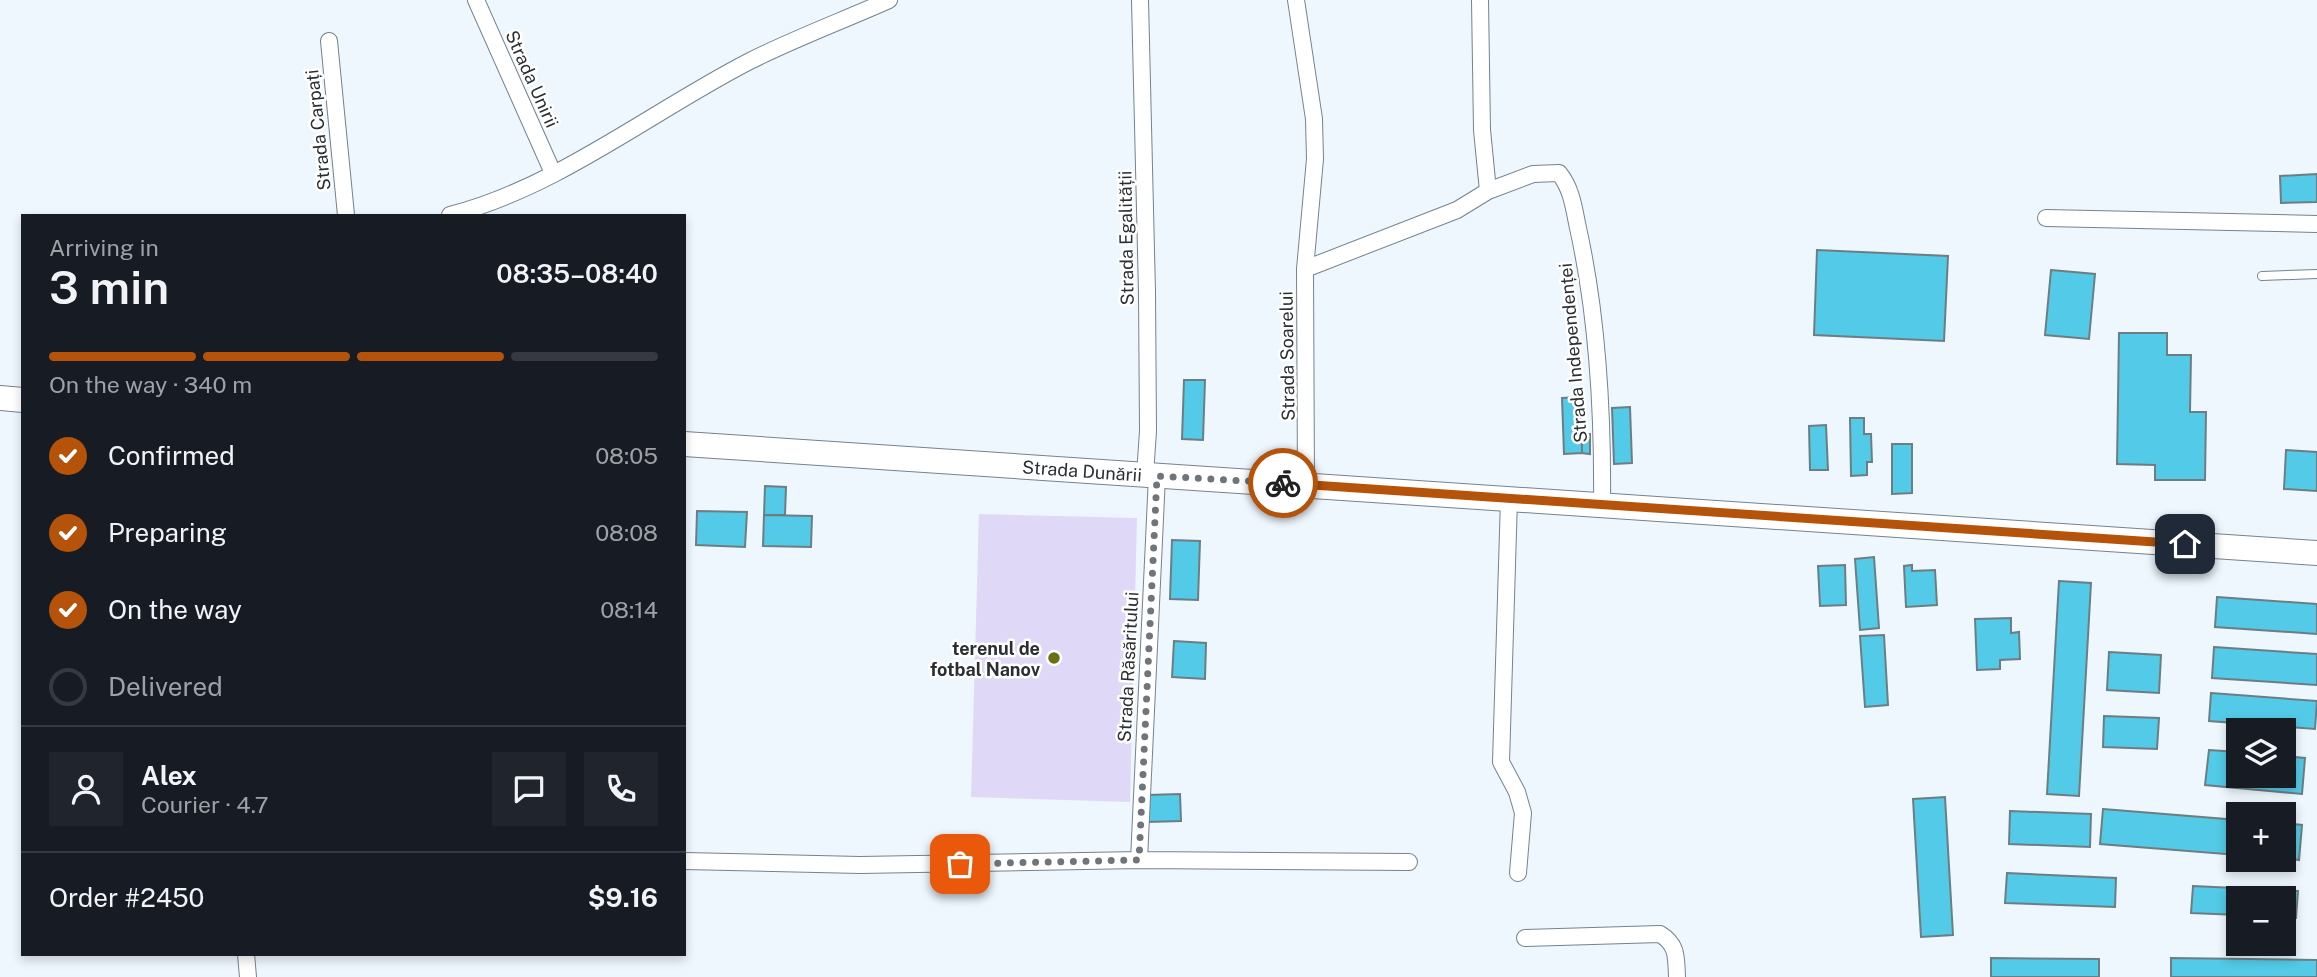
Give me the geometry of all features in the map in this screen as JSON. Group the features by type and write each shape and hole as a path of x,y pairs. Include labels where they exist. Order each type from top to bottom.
{"main road":[{"path":"0,398 21,400"},
{"name":"Strada Dunării","path":"686,444 2317,553"}],"street":[{"name":"Strada Unirii","path":"476,0 553,173"},
{"path":"454,214 479,208 553,173 749,62 889,0"},
{"name":"Strada Egalității","path":"1140,0 1151,476"},
{"name":"Strada Soarelui","path":"1296,0 1314,119 1315,159 1305,269 1306,485"},
{"path":"1480,0 1482,130 1488,191"},
{"name":"Strada Carpați","path":"329,41 346,214"},
{"name":"Strada Independenței","path":"1488,191 1533,174 1559,173 1566,182 1587,268 1598,378 1602,505"},
{"name":"Strada Soarelui","path":"1305,269 1457,210 1488,191"},
{"path":"2046,218 2317,224"},
{"name":"Strada Răsăritului","path":"1139,860 1151,476"},
{"path":"1509,499 1501,762 1517,792 1523,813 1518,873"},
{"path":"686,861 860,865 1139,860 1409,862"},
{"path":"1525,938 1660,934 1670,940 1675,951 1677,977"},
{"path":"246,956 248,977"}],"lane":[{"path":"2262,276 2317,274"}],"shaded area":[{"name":"terenul de fotbal Nanov","path":"979,514 1137,518 1130,802 971,797"}],"building":[{"path":"2317,174 2317,202 2281,203 2280,176"},
{"path":"1817,250 1948,256 1944,341 1814,335"},
{"path":"2051,270 2095,274 2089,339 2045,335"},
{"path":"2119,333 2167,333 2167,355 2191,355 2190,412 2206,412 2205,480 2155,480 2155,465 2117,464"},
{"path":"1184,380 1205,380 1203,440 1182,439"},
{"path":"1581,397 1582,453 1564,454 1562,398"},
{"path":"1630,407 1632,463 1614,464 1612,408"},
{"path":"1850,418 1864,418 1864,434 1871,434 1872,462 1867,462 1867,475 1851,476"},
{"path":"1826,425 1828,470 1810,470 1809,426"},
{"path":"1582,434 1590,434 1590,454 1582,453"},
{"path":"1892,444 1912,444 1912,493 1892,494"},
{"path":"2286,450 2317,452 2317,491 2284,489"},
{"path":"765,486 786,487 785,515 764,515"},
{"path":"697,511 747,512 745,547 696,545"},
{"path":"764,515 812,516 811,547 763,546"},
{"path":"1172,540 1200,541 1198,600 1170,599"},
{"path":"1874,557 1879,628 1860,630 1855,559"},
{"path":"1845,565 1846,605 1820,606 1818,566"},
{"path":"1912,565 1912,571 1935,570 1937,605 1906,607 1904,566"},
{"path":"2059,581 2091,583 2079,796 2047,794"},
{"path":"2217,597 2317,604 2317,634 2215,627"},
{"path":"2011,618 2011,633 2019,632 2020,659 2000,660 2000,669 1977,670 1975,619"},
{"path":"1884,635 1888,705 1865,707 1860,636"},
{"path":"1174,641 1206,643 1205,679 1172,677"},
{"path":"2214,647 2317,654 2317,685 2212,678"},
{"path":"2109,652 2161,655 2159,693 2107,690"},
{"path":"2211,693 2317,701 2315,729 2296,728 2296,718 2226,718 2226,722 2209,721"},
{"path":"2104,716 2159,718 2157,749 2103,747"},
{"path":"2209,750 2226,751 2226,787 2205,785"},
{"path":"2296,757 2305,758 2302,794 2237,788 2296,788"},
{"path":"1180,794 1181,821 1148,822 1148,795"},
{"path":"1945,797 1953,935 1921,937 1913,799"},
{"path":"2103,809 2226,819 2226,854 2100,844"},
{"path":"2010,811 2091,814 2090,847 2009,844"},
{"path":"2296,824 2302,825 2299,860 2296,860"},
{"path":"2007,873 2116,878 2115,907 2005,903"},
{"path":"2193,886 2226,888 2226,914 2191,913"},
{"path":"1991,958 2099,959 2099,977 1991,977"},
{"path":"2171,958 2317,960 2317,977 2171,977"}],"way so far":[{"path":"960,864 1139,860 1157,476 1283,483"}],"place":[{"name":"terenul de fotbal Nanov","path":"1054,658"}],"route":[{"path":"1283,483 2185,544"}]}
